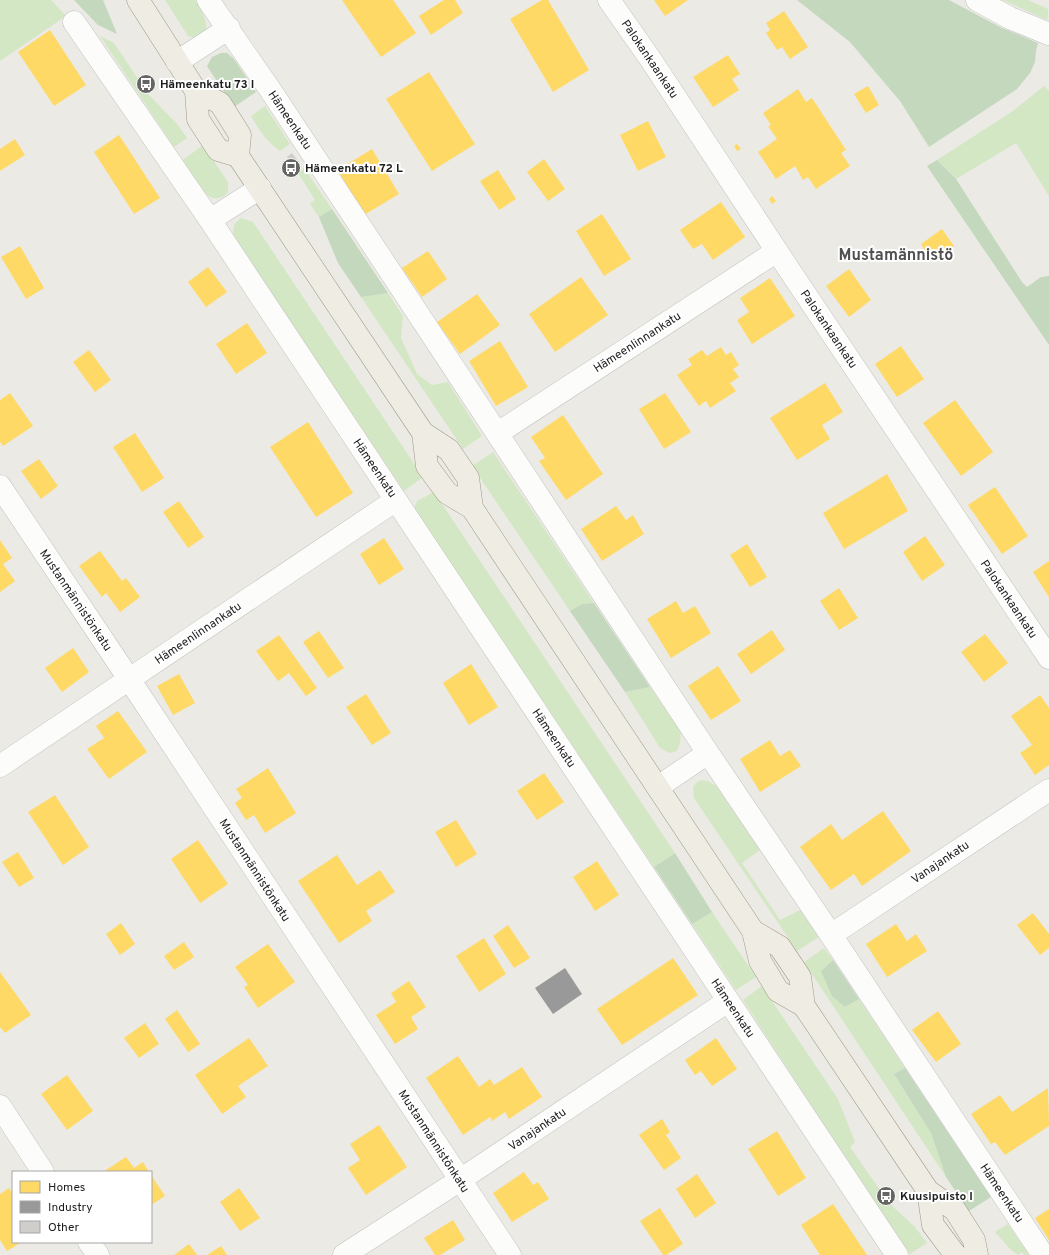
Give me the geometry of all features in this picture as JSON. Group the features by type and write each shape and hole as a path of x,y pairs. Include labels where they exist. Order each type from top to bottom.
{"main road":[{"path":"138,0 196,91 220,104 240,135 238,156 423,433 449,450 468,478 472,508 753,931 780,947 787,957 800,977 804,1006 928,1191 955,1210 974,1240 976,1255"},
{"path":"928,1191 933,1225 956,1255"}],"street":[{"name":"Hämeenkatu","path":"208,0 229,28 708,753 1043,1255"},
{"name":"Palokankaankatu","path":"609,0 656,66 777,251 1049,658"},
{"path":"977,0 1010,18 1049,34"},
{"name":"Hämeenkatu","path":"74,22 210,220 897,1255"},
{"path":"177,62 229,28"},
{"path":"210,220 260,188"},
{"name":"Hämeenlinnankatu","path":"498,433 777,251"},
{"name":"Mustanmännistönkatu","path":"0,486 510,1255"},
{"name":"Hämeenlinnankatu","path":"0,766 396,500"},
{"path":"658,787 708,753"},
{"name":"Vanajankatu","path":"830,935 1049,790"},
{"name":"Vanajankatu","path":"344,1255 460,1180 728,1001"},
{"path":"0,1106 42,1171"},
{"path":"90,1243 98,1255"}],"green space":[{"path":"0,0 51,0 66,16 0,61"},
{"path":"74,0 103,0 117,34 98,25"},
{"path":"165,0 195,0 205,19 206,32 197,38 188,36"},
{"path":"797,0 949,0 1000,27 1038,43 1035,62 1030,73 1017,89 929,147 900,101 850,42"},
{"path":"1003,0 1028,0 1048,9 1047,20"},
{"path":"100,36 114,43 148,94 177,124 187,138 174,147"},
{"path":"221,53 227,53 234,59 256,92 234,107 207,66 212,57"},
{"path":"1044,86 1049,91 1049,196 1016,143 956,179 937,160 1013,111"},
{"path":"265,106 290,144 280,151 267,140 251,116"},
{"path":"203,145 228,182 228,192 221,198 214,198 202,190 183,160"},
{"path":"937,160 956,179 1022,282 1027,287 1041,277 1049,276 1049,345 927,166"},
{"path":"304,168 332,209 319,217 310,204 315,200 298,173"},
{"path":"332,209 388,293 361,297 338,263 319,217"},
{"path":"241,218 253,222 423,477 404,491 234,238 234,227"},
{"path":"388,293 403,316 401,338 417,374 432,385 448,382 482,436 463,449 361,297"},
{"path":"493,452 594,603 582,604 570,611 472,466"},
{"path":"434,492 675,853 654,867 414,508 417,501"},
{"path":"594,603 650,687 625,692 570,611 582,604"},
{"path":"650,687 681,732 680,743 677,751 670,753 660,748 625,692"},
{"path":"702,780 708,781 716,786 760,850 742,863 780,920 800,910 819,937 797,951 694,798 693,787 697,782"},
{"path":"675,853 712,912 692,924 654,867"},
{"path":"712,912 756,977 736,990 692,924"},
{"path":"824,948 833,960 821,971 845,1007 859,999 905,1068 894,1074 931,1133 946,1177 804,962"},
{"path":"833,960 859,999 845,1007 832,996 821,971"},
{"path":"762,986 838,1099 855,1142 850,1147 889,1203 915,1227 927,1243 910,1254 869,1194 743,1000"},
{"path":"905,1068 991,1197 969,1211 946,1177 931,1133 894,1074"},
{"path":"1008,1224 1029,1255 1024,1255 1022,1252 1018,1255 1011,1250 995,1232"}],"building: Homes":[{"path":"342,0 393,0 416,33 381,57"},
{"path":"444,0 455,0 463,13 431,35 419,16"},
{"path":"542,0 548,0 589,70 553,92 510,19"},
{"path":"654,0 688,0 665,16"},
{"path":"784,11 808,47 790,59 782,47 777,50 766,33 770,30 766,23"},
{"path":"50,30 86,85 54,106 18,52"},
{"path":"728,55 740,74 732,79 739,90 713,107 693,77"},
{"path":"429,72 475,144 432,171 386,99"},
{"path":"868,86 879,105 866,113 854,94"},
{"path":"798,89 806,102 812,98 846,150 841,153 850,166 816,189 808,177 803,180 795,166 776,179 758,152 777,139 768,126 771,125 763,113"},
{"path":"648,121 666,157 638,171 620,135"},
{"path":"119,135 160,198 134,214 94,152"},
{"path":"15,139 25,155 0,171 0,149"},
{"path":"737,144 741,149 737,151 734,146"},
{"path":"372,149 399,194 364,215 338,170"},
{"path":"544,159 565,189 548,201 527,172"},
{"path":"498,170 516,199 499,210 480,181"},
{"path":"772,196 776,201 772,204 769,199"},
{"path":"721,202 745,237 713,260 702,244 693,249 680,230"},
{"path":"602,214 631,259 604,276 576,231"},
{"path":"942,229 954,246 931,261 921,244"},
{"path":"20,246 44,288 26,299 1,257"},
{"path":"428,251 447,279 422,297 402,268"},
{"path":"208,267 227,292 206,307 188,282"},
{"path":"849,269 871,300 849,317 826,286"},
{"path":"581,277 608,315 555,352 529,314"},
{"path":"770,278 795,316 752,344 737,320 749,312 740,298"},
{"path":"477,294 500,325 460,354 437,322"},
{"path":"247,323 267,353 236,374 216,344"},
{"path":"500,341 528,387 496,406 469,361"},
{"path":"901,346 924,379 897,397 875,364"},
{"path":"721,347 726,355 731,352 739,365 733,369 739,377 730,383 736,391 710,408 706,401 699,406 677,375 692,365 688,359 702,350 707,356"},
{"path":"89,350 111,380 95,392 73,362"},
{"path":"825,383 843,412 822,425 830,439 797,460 770,418"},
{"path":"10,393 33,426 3,446 0,442 0,400"},
{"path":"665,393 691,432 664,449 639,409"},
{"path":"955,400 993,452 961,476 923,423"},
{"path":"563,415 603,474 566,500 539,461 545,458 531,437"},
{"path":"308,422 353,493 316,517 270,447"},
{"path":"135,433 164,478 142,492 113,447"},
{"path":"39,459 58,486 41,499 21,471"},
{"path":"887,474 908,511 844,549 823,513"},
{"path":"995,487 1028,536 1002,554 968,505"},
{"path":"179,501 204,537 188,548 163,512"},
{"path":"616,506 626,520 633,515 644,534 602,561 581,529"},
{"path":"925,536 945,565 922,581 903,552"},
{"path":"384,538 404,569 379,585 360,554"},
{"path":"0,540 12,558 3,564 15,581 0,592"},
{"path":"747,544 767,577 750,587 730,555"},
{"path":"100,551 122,581 126,578 140,597 120,612 106,593 102,597 79,566"},
{"path":"1049,561 1049,597 1033,572"},
{"path":"839,588 858,618 839,630 820,601"},
{"path":"676,601 683,613 695,606 711,633 671,658 647,619"},
{"path":"772,630 785,650 751,674 737,654"},
{"path":"319,631 344,668 328,678 303,642"},
{"path":"985,634 1008,663 984,682 961,652"},
{"path":"279,635 317,688 306,696 289,673 278,681 256,651"},
{"path":"73,648 89,672 62,692 45,668"},
{"path":"471,664 498,707 469,725 443,683"},
{"path":"718,666 741,701 711,720 688,686"},
{"path":"179,674 195,703 173,715 157,686"},
{"path":"366,694 391,733 372,745 346,707"},
{"path":"1040,695 1049,708 1049,765 1035,775 1020,753 1032,745 1011,716"},
{"path":"118,711 147,752 109,779 87,749 104,738 96,726"},
{"path":"770,740 780,756 790,750 801,766 760,792 740,759"},
{"path":"268,768 296,813 265,833 254,815 246,820 235,803 242,798 236,789"},
{"path":"544,773 564,802 537,820 517,791"},
{"path":"55,795 89,847 63,865 28,812"},
{"path":"883,811 911,851 862,886 854,874 831,890 800,847 831,824 842,840"},
{"path":"456,820 477,854 456,867 435,832"},
{"path":"198,840 228,884 200,903 171,859"},
{"path":"18,852 34,878 19,887 2,862"},
{"path":"337,855 357,885 380,870 395,892 366,911 372,921 339,943 298,881"},
{"path":"597,861 619,895 595,911 573,877"},
{"path":"1033,913 1049,934 1049,948 1040,955 1017,925"},
{"path":"121,923 135,944 120,955 106,934"},
{"path":"896,924 907,941 916,934 927,951 887,977 866,944"},
{"path":"508,925 530,958 514,968 493,936"},
{"path":"484,938 506,974 479,992 456,956"},
{"path":"184,942 194,957 174,970 164,956"},
{"path":"268,944 295,982 258,1008 244,987 248,985 235,967"},
{"path":"673,958 698,995 622,1045 597,1009"},
{"path":"0,972 31,1015 5,1033 0,1027"},
{"path":"409,981 426,1007 411,1017 418,1029 395,1044 376,1015 396,1002 391,993"},
{"path":"177,1010 200,1044 188,1052 165,1019"},
{"path":"938,1011 961,1044 936,1062 912,1030"},
{"path":"145,1023 159,1044 139,1058 124,1038"},
{"path":"249,1038 268,1066 238,1086 246,1097 222,1114 195,1075"},
{"path":"716,1038 737,1069 712,1086 701,1071 695,1075 685,1060"},
{"path":"458,1056 479,1087 490,1079 494,1085 522,1067 542,1097 509,1119 505,1112 492,1121 490,1117 463,1135 426,1078"},
{"path":"67,1075 93,1111 67,1130 41,1094"},
{"path":"1048,1088 1049,1126 1005,1155 995,1142 991,1144 971,1114 1000,1095 1012,1112"},
{"path":"662,1119 670,1132 666,1135 681,1158 664,1170 639,1135"},
{"path":"379,1125 407,1167 366,1195 348,1168 360,1160 350,1144"},
{"path":"777,1131 806,1178 778,1196 748,1149"},
{"path":"126,1157 134,1168 143,1162 148,1171 105,1171"},
{"path":"524,1172 533,1185 538,1182 549,1199 512,1222 493,1193"},
{"path":"697,1174 716,1203 695,1218 676,1189"},
{"path":"152,1176 165,1196 152,1204"},
{"path":"9,1188 12,1192 12,1243 20,1243 7,1251 0,1240 0,1194"},
{"path":"239,1188 260,1218 240,1231 220,1202"},
{"path":"833,1204 867,1255 820,1255 801,1225"},
{"path":"660,1208 683,1244 666,1255 663,1255 640,1221"},
{"path":"1049,1209 1049,1240 1035,1218"},
{"path":"453,1220 465,1240 440,1255 435,1255 424,1238"},
{"path":"189,1244 197,1255 174,1255"},
{"path":"221,1246 227,1255 207,1255"}],"building: Industry":[{"path":"565,968 582,994 553,1014 535,988"}],"building: Other":[{"path":"292,153 300,164 295,167 287,157"}],"place":[{"name":"Hämeenkatu 73 I","path":"146,84"},
{"name":"Hämeenkatu 72 L","path":"291,168"},
{"name":"Kuusipuisto I","path":"886,1196"}],"district":[{"name":"Mustamännistö","path":"896,254"}]}
